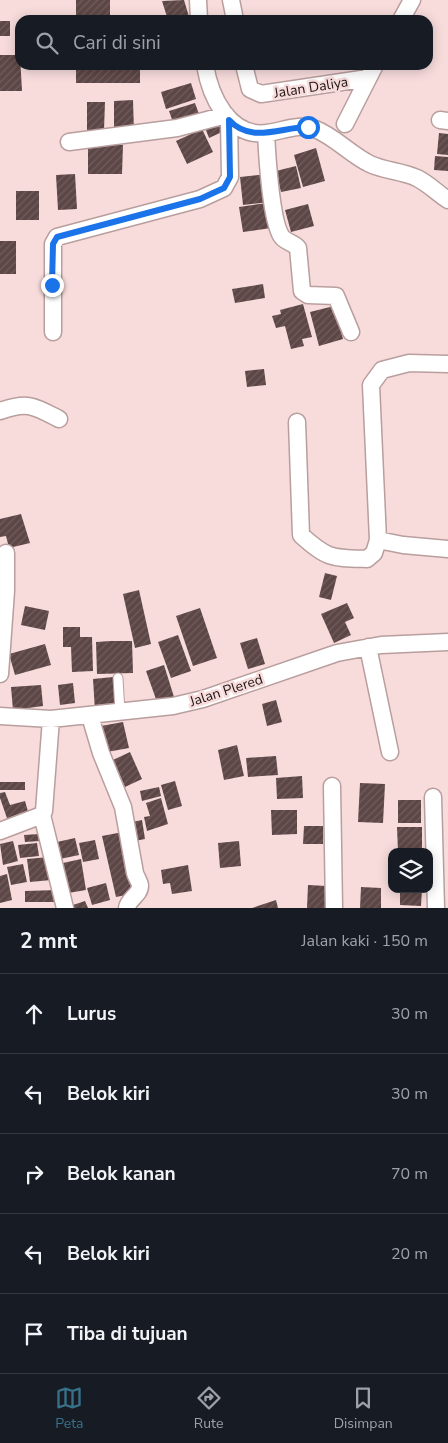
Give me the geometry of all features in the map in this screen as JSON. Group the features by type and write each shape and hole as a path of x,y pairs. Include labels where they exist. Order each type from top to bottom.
{"street":[{"path":"198,0 199,15"},
{"path":"231,0 234,15"},
{"path":"404,15 412,0"},
{"path":"206,70 214,96 228,118 248,132 266,133 296,128 316,129 371,164 416,177 430,184 448,200"},
{"name":"Jalan Daliya","path":"245,70 250,89 261,94 372,72"},
{"path":"345,124 372,72"},
{"path":"69,142 177,128 228,118"},
{"path":"52,332 53,244 57,237 200,199 224,188 230,177 228,118"},
{"path":"266,133 270,185 276,219 282,238 298,248 302,291 308,295 336,296 351,332"},
{"path":"297,422 301,535 318,551 333,558 366,559 374,553 378,540 371,385 382,370 408,362 448,364"},
{"path":"0,410 13,405 27,404 59,419"},
{"path":"378,540 403,545 448,549"},
{"path":"0,674 6,591 6,553"},
{"name":"Jalan Plered","path":"0,716 50,719 90,716 189,703 319,658 368,647 448,642"},
{"path":"368,647 390,752"},
{"path":"90,716 101,753 123,807 135,873 140,884 138,891 128,903 127,908"},
{"path":"50,719 46,799 42,815 65,908"},
{"path":"332,786 334,908"},
{"path":"433,797 436,908"},
{"path":"0,831 42,815"}],"lane":[{"path":"118,678 120,712"}],"building":[{"path":"76,0 110,0 110,15 76,15"},
{"path":"184,0 188,15 166,15 162,1"},
{"path":"0,21 10,21 10,36 0,36"},
{"path":"0,55 15,55 15,70 21,70 22,91 0,91"},
{"path":"76,70 140,70 140,83 76,83"},
{"path":"191,83 196,99 166,109 161,92"},
{"path":"133,100 134,132 114,132 114,101"},
{"path":"87,102 105,102 104,130 87,130"},
{"path":"195,103 200,117 174,125 169,111"},
{"path":"217,120 222,132 209,138 204,125"},
{"path":"202,129 213,152 187,164 176,141"},
{"path":"439,133 448,134 448,155 437,154"},
{"path":"88,144 123,145 122,174 88,174"},
{"path":"316,148 325,181 303,187 294,155"},
{"path":"435,156 448,157 448,171 434,170"},
{"path":"296,166 301,188 281,192 276,171"},
{"path":"75,174 77,209 58,210 56,175"},
{"path":"267,174 270,202 243,205 240,177"},
{"path":"16,191 39,191 39,220 16,220"},
{"path":"267,203 271,228 243,232 239,207"},
{"path":"308,204 314,226 291,232 285,210"},
{"path":"0,241 16,241 16,274 0,274"},
{"path":"263,284 265,298 235,303 232,289"},
{"path":"303,304 312,337 302,339 304,346 291,349 285,326 276,328 272,316 281,314 280,310"},
{"path":"334,306 343,339 319,346 310,312"},
{"path":"264,369 266,385 247,387 245,371"},
{"path":"21,514 30,543 9,548 6,536 0,537 0,519"},
{"path":"325,573 337,576 331,600 319,597"},
{"path":"139,590 151,644 135,648 123,594"},
{"path":"347,603 354,618 345,622 351,635 334,643 321,614"},
{"path":"25,606 49,611 45,630 21,625"},
{"path":"200,608 217,658 193,666 176,616"},
{"path":"63,627 80,627 80,637 92,637 93,671 72,672 71,647 63,647"},
{"path":"178,635 191,671 171,678 158,642"},
{"path":"257,638 265,664 248,669 240,643"},
{"path":"132,641 133,673 97,674 96,642"},
{"path":"45,644 51,665 15,675 9,654"},
{"path":"164,665 174,697 157,702 146,671"},
{"path":"113,677 116,709 95,711 93,679"},
{"path":"73,683 75,703 60,705 58,685"},
{"path":"41,685 43,706 13,710 11,687"},
{"path":"276,700 282,722 267,726 262,704"},
{"path":"123,722 129,748 107,752 101,726"},
{"path":"237,745 244,776 224,780 218,750"},
{"path":"130,752 142,779 125,787 113,760"},
{"path":"276,756 278,775 248,777 246,758"},
{"path":"302,776 303,798 277,799 276,778"},
{"path":"175,781 182,806 168,810 161,785"},
{"path":"0,782 25,782 25,790 0,790"},
{"path":"360,783 385,784 383,823 358,822"},
{"path":"159,787 161,796 142,801 140,791"},
{"path":"5,792 10,805 25,801 29,815 8,821 0,798 0,793"},
{"path":"161,798 168,824 147,831 144,817 150,816 146,803"},
{"path":"398,800 421,800 421,823 398,823"},
{"path":"271,810 297,810 297,834 272,835"},
{"path":"142,820 145,839 135,841 132,822"},
{"path":"304,826 323,826 323,844 303,844"},
{"path":"397,827 422,827 422,848 398,848"},
{"path":"123,832 136,893 116,897 102,836"},
{"path":"39,834 40,841 25,842 24,835"},
{"path":"75,838 79,855 60,859 57,842"},
{"path":"95,840 99,859 83,862 79,843"},
{"path":"13,841 18,861 3,865 0,844"},
{"path":"239,841 241,866 220,868 218,843"},
{"path":"37,843 39,856 20,858 18,845"},
{"path":"49,857 51,880 30,882 27,859"},
{"path":"81,859 86,890 68,893 63,863"},
{"path":"23,864 27,882 11,885 7,867"},
{"path":"188,865 192,891 172,894 170,883 163,884 161,870"},
{"path":"7,874 12,900 0,903 0,876"},
{"path":"106,883 110,900 92,905 87,888"},
{"path":"308,885 327,886 326,908 307,908"},
{"path":"361,887 381,888 381,908 360,908"},
{"path":"58,890 58,902 25,902 25,891"},
{"path":"400,893 422,893 421,906 400,905"},
{"path":"276,900 278,908 252,908"},
{"path":"85,901 88,908 70,908 70,906"}],"route":[{"path":"52,285 53,244 57,237 200,199 224,188 230,177 229,120 240,129 256,133 308,127"}]}
